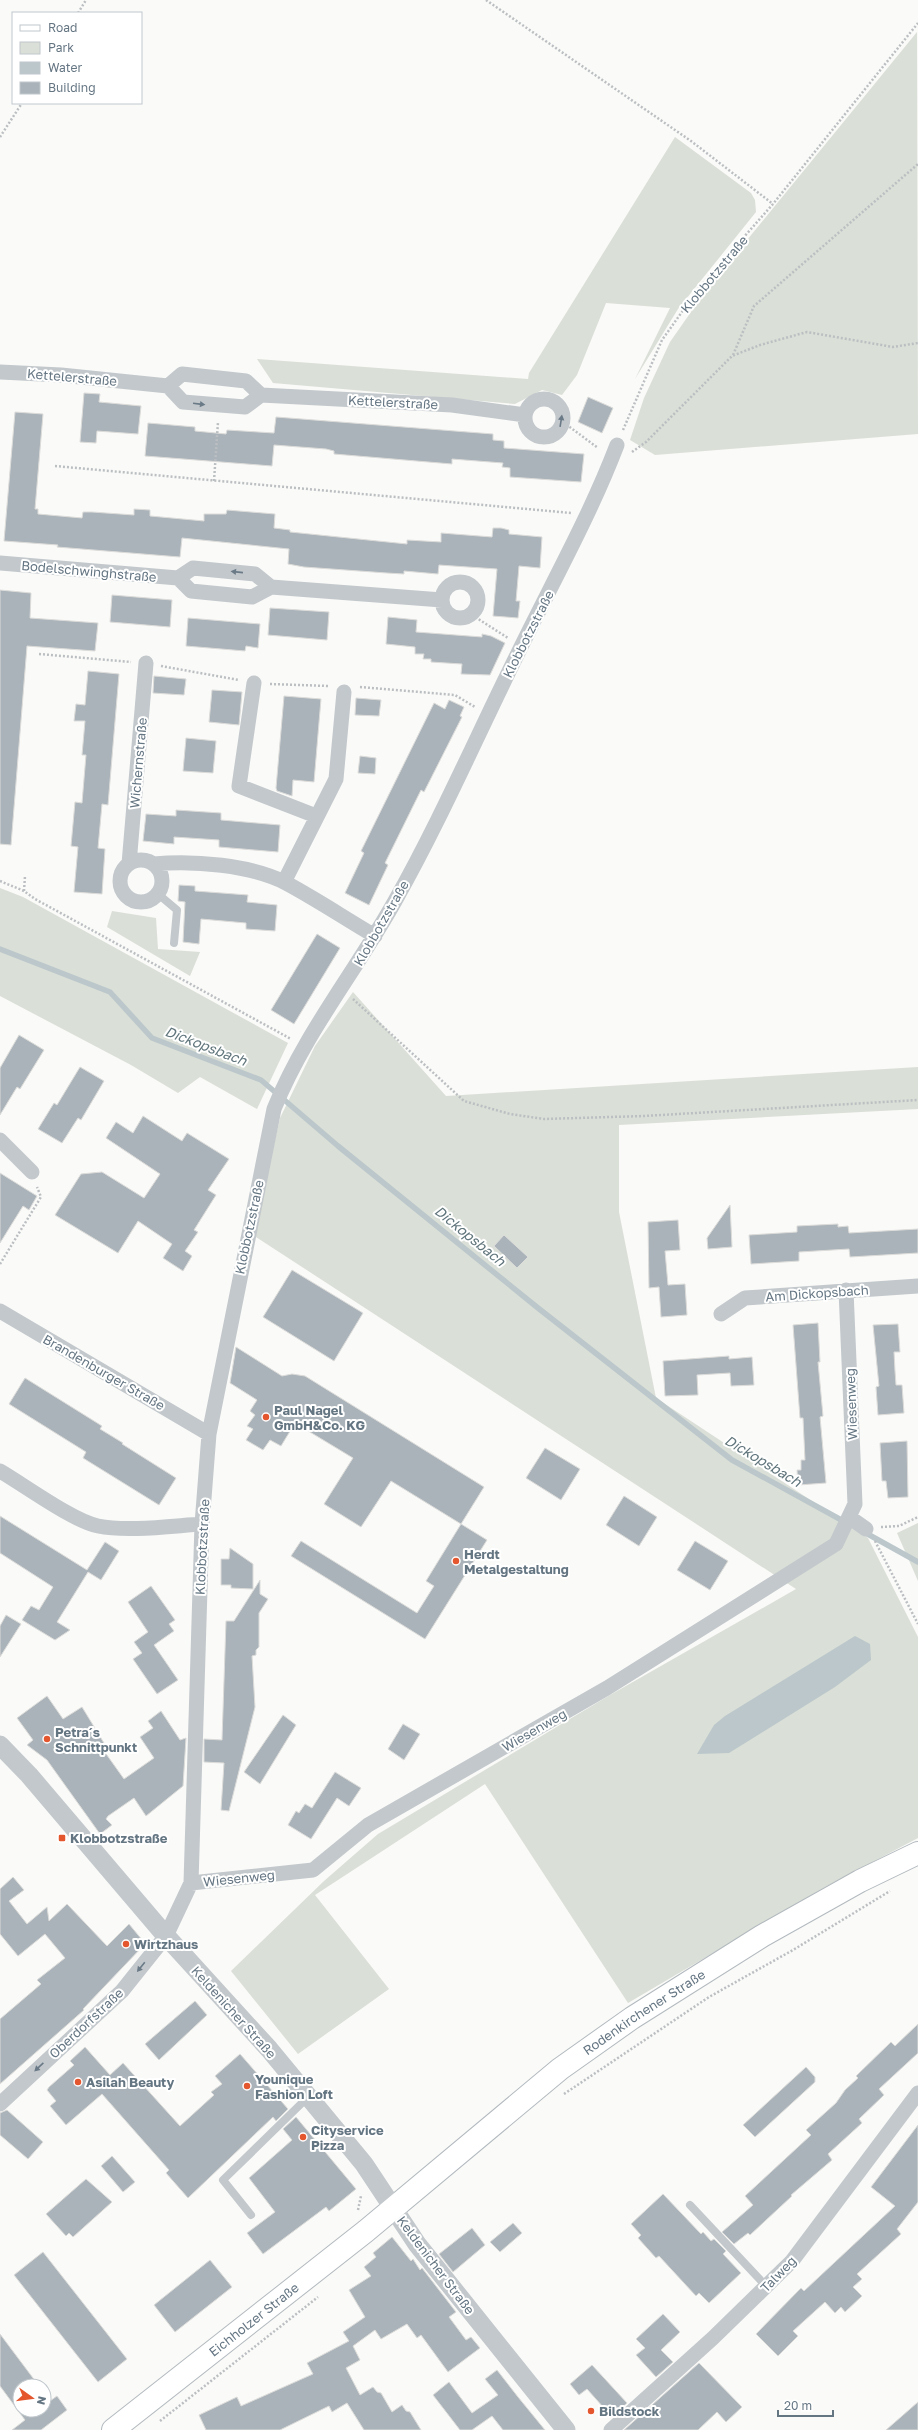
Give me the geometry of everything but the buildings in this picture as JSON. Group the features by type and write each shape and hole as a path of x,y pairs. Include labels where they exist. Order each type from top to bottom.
{"main road":[{"name":"Rodenkirchener Straße","path":"394,2208 560,2069 632,2018 762,1936 860,1881 918,1853"},
{"name":"Eichholzer Straße","path":"112,2430 394,2208"}],"street":[{"name":"Kettelerstraße","path":"0,372 62,375 168,386"},
{"path":"182,374 246,380 261,395 245,407 219,407 183,402 168,386 182,374"},
{"name":"Kettelerstraße","path":"261,395 452,405 525,415"},
{"path":"544,398 551,400 561,409 562,422 557,432 543,437 529,430 525,415 532,403 544,398"},
{"name":"Klobbotzstraße","path":"166,1936 191,1884 202,1524 209,1434 243,1254 274,1108 284,1083 304,1046 375,936 432,836 520,649 588,515 614,452"},
{"name":"Bodelschwinghstraße","path":"0,563 178,578"},
{"path":"271,587 256,574 193,568 178,578 191,591 252,598 271,587 442,600"},
{"path":"454,583 469,584 478,595 476,609 472,615 464,618 456,619 448,615 443,608 442,600 443,592 454,583"},
{"name":"Wichernstraße","path":"146,663 129,864 121,874 120,880 124,893 140,902 147,901 158,894"},
{"path":"254,683 239,786 316,816"},
{"path":"284,882 336,779 344,692"},
{"path":"129,864 141,860 154,864 175,862 213,864 240,869 284,882 375,936"},
{"path":"154,864 161,875 161,888 158,894"},
{"path":"0,1140 32,1172"},
{"name":"Am Dickopsbach","path":"721,1314 745,1298 918,1286"},
{"name":"Wiesenweg","path":"191,1884 312,1870 368,1825 607,1688 836,1544 855,1504 846,1290"},
{"name":"Brandenburger Straße","path":"0,1311 209,1434"},
{"path":"0,1471 79,1518 97,1526 152,1527 202,1524"},
{"path":"847,1521 866,1529"},
{"name":"Keldenicher Straße","path":"0,1745 29,1775 166,1936 269,2049 307,2098 364,2164 417,2244 566,2430"},
{"name":"Oberdorfstraße","path":"0,2104 122,1991 166,1936"},
{"name":"Talweg","path":"611,2430 713,2338 792,2262 918,2093"}],"lane":[{"path":"158,894 177,910 174,943"},
{"path":"251,2215 223,2180 307,2098"},
{"path":"690,2205 766,2286"}],"path":[{"path":"79,12 86,0"},
{"path":"486,0 692,142 774,204"},
{"name":"Klobbotzstraße","path":"614,452 662,340 699,288 774,204 918,23"},
{"path":"0,137 21,104"},
{"path":"629,455 646,442 732,356 754,306 918,164"},
{"path":"732,356 760,345 807,332 893,347 918,343"},
{"path":"214,481 219,407"},
{"path":"562,422 614,452"},
{"path":"55,466 588,515"},
{"path":"472,615 512,640 520,649"},
{"path":"24,891 25,876"},
{"path":"0,881 24,891 35,899 155,967 304,1046"},
{"path":"342,989 464,1102 510,1114 544,1119 636,1116 918,1100"},
{"path":"0,1264 41,1197 32,1172"},
{"path":"866,1529 899,1526 918,1517"},
{"path":"876,1544 918,1624"},
{"path":"559,2098 577,2084 709,1997 793,1950 892,1890"}],"green space":[{"path":"917,32 918,434 655,455 630,440 644,398 670,342 707,289"},
{"path":"675,137 751,193 755,200 756,212 678,309 635,379 670,308 606,303 577,375 562,395 542,390 515,404 273,383 257,359 528,379 529,373"},
{"path":"0,888 23,897 288,1043 257,1109 200,1077 178,1093 131,1065 0,996"},
{"path":"112,911 156,918 158,949 200,952 190,976 107,927"},
{"path":"353,992 446,1096 918,1067 918,1109 619,1125 619,1212 656,1398 868,1538 918,1637 918,1838 825,1887 628,2003 485,1784 315,1895 389,1989 298,2054 231,1971 324,1881 378,1834 610,1695 796,1589 253,1235 280,1118 315,1046"},
{"path":"918,1523 918,1581 897,1533"}],"water":[{"path":"855,1636 870,1644 871,1660 835,1687 729,1753 697,1754 714,1725 725,1716"}],"waterway":[{"name":"Dickopsbach","path":"0,949 110,992 152,1038 261,1080 338,1146 538,1308 732,1460 845,1522"},
{"name":"Dickopsbach","path":"864,1532 918,1562"}],"place":[{"name":"Paul Nagel GmbH&Co. KG","path":"266,1417"},
{"name":"Herdt Metalgestaltung","path":"456,1561"},
{"name":"Petra´s Schnittpunkt","path":"47,1739"},
{"name":"Klobbotzstraße","path":"62,1838"},
{"name":"Wirtzhaus","path":"126,1944"},
{"name":"Asilah Beauty","path":"78,2082"},
{"name":"Younique Fashion Loft","path":"247,2086"},
{"name":"Cityservice Pizza","path":"303,2137"},
{"name":"Bildstock","path":"591,2411"}]}
